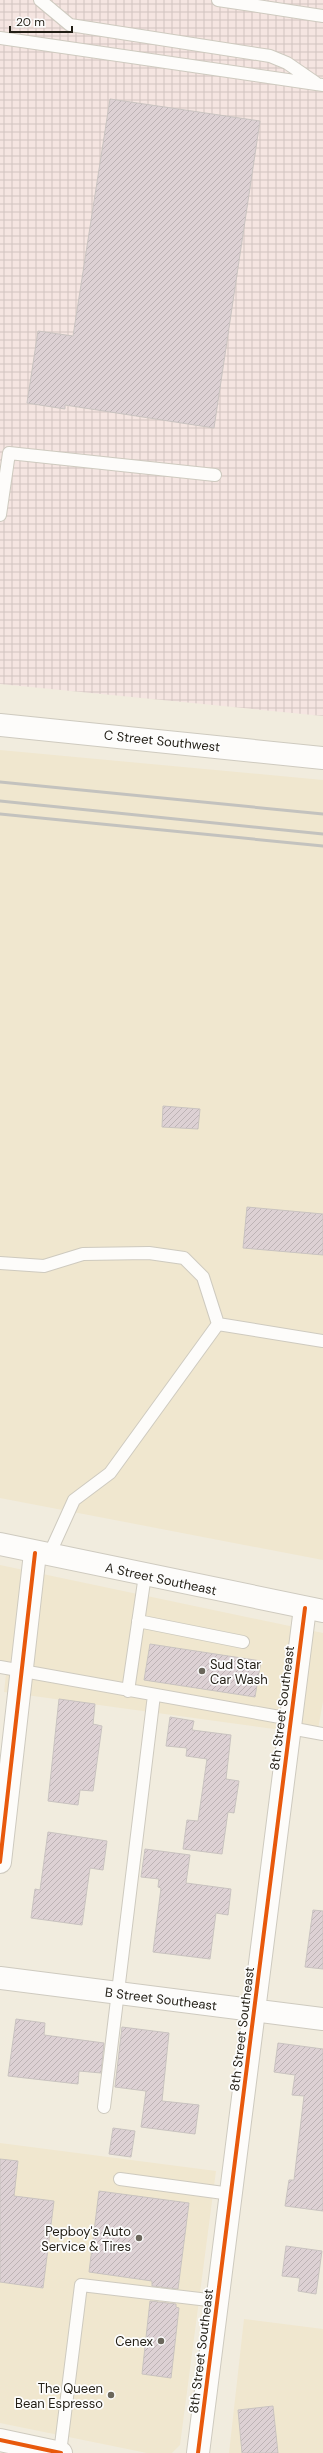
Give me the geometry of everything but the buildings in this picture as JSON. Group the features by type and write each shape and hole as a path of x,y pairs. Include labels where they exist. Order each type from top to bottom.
{"street":[{"name":"C Street Southwest","path":"0,725 323,758"},
{"name":"A Street Southeast","path":"0,1544 314,1610"},
{"path":"0,1862 10,1669 42,1554"},
{"name":"8th Street Southeast","path":"198,2453 290,1723 314,1610"},
{"name":"B Street Southeast","path":"0,1978 323,2019"},
{"path":"0,2440 61,2453"}],"lane":[{"path":"40,0 70,25 270,56 287,63 320,84"},
{"path":"218,0 323,16"},
{"path":"0,38 320,84"},
{"path":"0,515 9,454 214,475"},
{"path":"0,1263 44,1266 82,1254 149,1253 184,1258 203,1277 218,1324"},
{"path":"218,1324 323,1341"},
{"path":"42,1554 74,1500 110,1473 218,1324"},
{"path":"128,1691 145,1575"},
{"path":"138,1620 243,1642"},
{"path":"10,1669 290,1723 323,1734"},
{"path":"104,2107 154,1696"},
{"path":"120,2179 231,2194"},
{"path":"61,2453 81,2285 217,2301"}],"shaded area":[{"path":"0,0 323,0 323,716 0,684"},
{"path":"0,750 323,780 323,1560 0,1498"},
{"path":"0,1565 323,1633 323,1701 317,1735 4,1692 6,1674 0,1673"},
{"path":"0,2143 216,2171 180,2445 172,2453 147,2453 0,2423"},
{"path":"244,2319 323,2329 323,2453 229,2453"}],"railway":[{"path":"0,782 323,814"},
{"path":"0,801 323,834"},
{"path":"0,814 323,846"}],"cycle path":[{"path":"0,1862 35,1553"},
{"path":"198,2453 305,1608"},
{"path":"0,2440 61,2453"}],"place":[{"name":"Sud Star Car Wash","path":"202,1671"},
{"name":"Pepboy's Auto Service & Tires","path":"139,2238"},
{"name":"Cenex","path":"161,2341"},
{"name":"The Queen Bean Espresso","path":"111,2395"}]}
